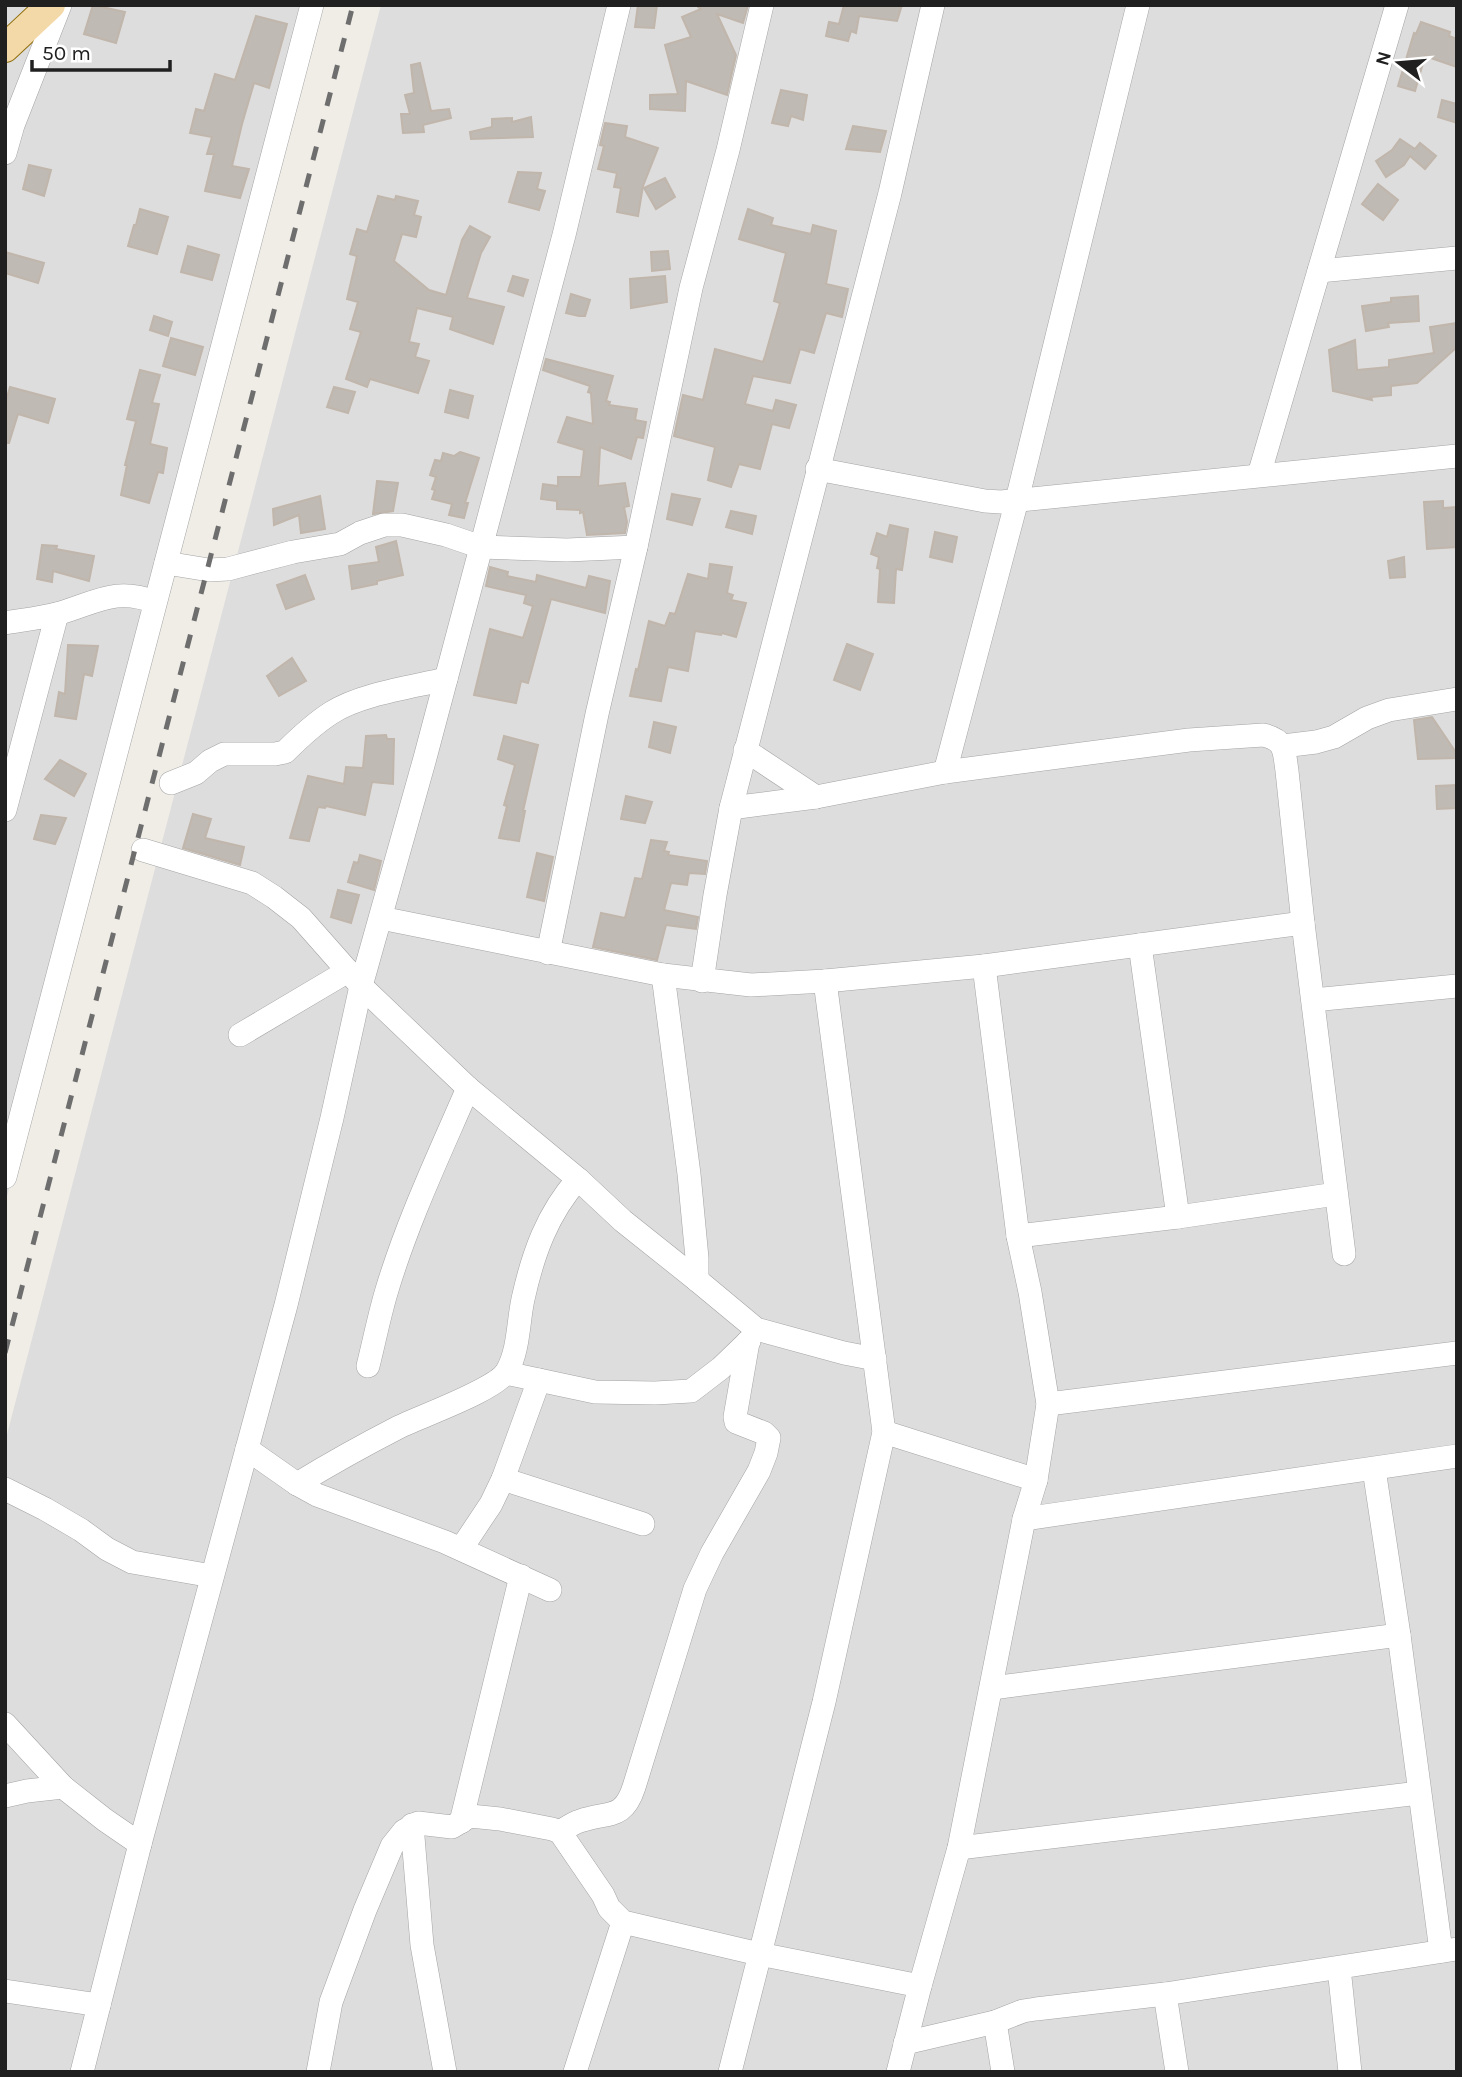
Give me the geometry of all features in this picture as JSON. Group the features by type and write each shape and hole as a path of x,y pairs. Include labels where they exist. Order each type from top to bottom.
{"main road":[{"path":"5,48 51,5"}],"street":[{"path":"5,153 13,125 60,5"},
{"path":"5,1177 312,5"},
{"path":"82,2072 139,1844 290,1292 329,1132 355,978 381,918 446,679 564,235 618,5"},
{"path":"548,953 597,714 691,288 728,150 762,5"},
{"path":"702,981 731,808 890,193 933,5"},
{"path":"945,772 1017,500 1138,5"},
{"path":"1258,475 1397,5"},
{"path":"1319,271 1457,258"},
{"path":"817,469 1002,502 1457,456"},
{"path":"166,563 209,570 228,569 293,552 340,544 360,533 384,525 402,525 481,547 567,550 636,547"},
{"path":"5,623 57,614 104,598 123,595 137,595 155,602"},
{"path":"5,810 57,614"},
{"path":"172,783 224,754 285,752 332,712 393,690 446,679"},
{"path":"1283,747 1334,737 1367,718 1390,709 1457,699"},
{"path":"731,808 816,797 945,772 1189,740 1243,735 1272,737 1283,747 1287,771 1344,1254"},
{"path":"745,750 816,797"},
{"path":"143,850 252,883 301,918 355,978 468,1088 578,1179 623,1221 697,1280 752,1336 875,1359"},
{"path":"381,918 663,975 751,985 984,966 1303,923"},
{"path":"1140,945 1178,1217"},
{"path":"898,2072 959,1848 1024,1519 1036,1480 1048,1404 1018,1236 984,966"},
{"path":"663,975 689,1174 697,1280"},
{"path":"240,1035 355,978"},
{"path":"730,2072 824,1702 884,1432 825,981"},
{"path":"1313,1000 1457,986"},
{"path":"368,1366 398,1256 468,1088"},
{"path":"297,1484 402,1426 493,1384 506,1373 515,1346 523,1299 545,1227 553,1211 578,1179"},
{"path":"1018,1236 1178,1217 1336,1194"},
{"path":"691,1391 721,1368 752,1336"},
{"path":"560,1832 577,1821 619,1813 627,1806 695,1589 766,1453 769,1438 764,1433 736,1422 735,1417 736,1400 752,1336"},
{"path":"1048,1404 1457,1353"},
{"path":"506,1373 595,1392 691,1391 736,1400"},
{"path":"461,1549 491,1504 503,1479 540,1380"},
{"path":"884,1432 1036,1480"},
{"path":"247,1449 317,1495 461,1549 550,1590"},
{"path":"1024,1519 1457,1456"},
{"path":"905,2043 995,2022 1013,2014 1036,2009 1165,1994 1449,1950 1419,1793 1374,1469"},
{"path":"503,1479 643,1524"},
{"path":"5,1489 45,1509 132,1562 212,1576"},
{"path":"461,1822 520,1576"},
{"path":"992,1688 1399,1635"},
{"path":"5,1724 63,1787 139,1844"},
{"path":"5,1796 63,1787"},
{"path":"959,1848 1419,1793"},
{"path":"318,2072 331,2001 365,1910 392,1846 404,1831 418,1823 452,1827 470,1816 483,1816 552,1829 560,1832 609,1908 623,1922 759,1954 920,1986"},
{"path":"412,1825 422,1945 445,2072"},
{"path":"575,2072 623,1922"},
{"path":"1339,1968 1350,2072"},
{"path":"5,1990 99,2006"},
{"path":"1165,1994 1177,2072"},
{"path":"995,2022 1003,2072"}],"shaded area":[{"path":"5,5 318,5 5,1204"},
{"path":"381,5 1457,5 1457,2072 5,2072 5,1442"}],"building":[{"path":"93,5 125,12 116,43 84,34"},
{"path":"638,5 657,5 654,28 635,27"},
{"path":"698,5 748,5 743,23 717,14 736,55 727,95 686,81 685,111 650,109 650,95 678,94 665,45 691,37 682,17 701,9"},
{"path":"844,5 902,5 897,21 859,16 856,33 851,31 848,41 826,36 829,22 839,24"},
{"path":"256,16 287,24 269,88 254,83 242,124 232,166 249,169 240,198 205,191 214,154 207,154 212,137 190,133 196,109 204,111 215,74 235,80"},
{"path":"1421,22 1450,32 1449,36 1457,39 1457,67 1425,56 1415,91 1398,86 1414,33 1416,34"},
{"path":"420,63 431,111 449,109 451,118 423,125 424,132 403,133 401,114 410,114 405,95 414,93 411,65"},
{"path":"781,90 807,95 803,120 791,116 788,126 772,123"},
{"path":"1442,100 1457,104 1457,123 1438,117"},
{"path":"531,117 533,137 471,139 470,132 492,127 492,119 512,118 512,122"},
{"path":"605,123 627,126 625,137 658,148 643,186 638,216 617,212 621,188 614,187 617,173 598,169 604,146 600,145"},
{"path":"853,126 886,131 880,152 846,149"},
{"path":"1400,139 1415,149 1420,143 1436,156 1425,169 1410,156 1404,165 1386,177 1376,161 1392,150"},
{"path":"29,165 51,170 44,196 23,189"},
{"path":"518,172 541,173 537,189 545,191 539,210 509,202"},
{"path":"665,178 675,197 656,209 644,188"},
{"path":"1378,184 1398,200 1383,220 1362,204"},
{"path":"378,196 395,200 396,196 418,201 414,215 421,217 416,237 402,234 394,261 429,290 446,295 462,240 470,226 490,237 481,253 467,298 504,307 493,344 450,329 453,317 417,308 409,342 419,344 415,357 429,361 418,393 370,379 367,387 346,379 361,332 350,329 358,302 347,299 357,256 350,254 357,229 367,232"},
{"path":"140,209 168,217 157,254 128,246"},
{"path":"748,209 773,218 771,225 811,234 813,225 836,231 826,284 848,289 842,317 826,313 814,353 800,349 790,383 753,376 745,404 773,411 776,400 796,405 789,428 772,424 760,469 739,464 731,487 708,480 715,447 674,436 683,395 703,400 715,349 763,362 765,356 780,303 774,301 786,253 739,239"},
{"path":"188,246 219,255 212,280 181,272"},
{"path":"668,251 670,269 652,271 651,252"},
{"path":"5,252 44,263 38,283 5,273"},
{"path":"513,276 528,280 523,296 508,291"},
{"path":"665,276 667,302 631,308 630,279"},
{"path":"571,294 590,300 585,316 566,313"},
{"path":"1418,296 1419,321 1388,323 1389,327 1366,331 1362,306 1391,302 1391,298"},
{"path":"154,316 172,322 168,336 150,330"},
{"path":"1457,323 1457,347 1417,383 1391,386 1391,395 1371,397 1372,400 1333,391 1329,350 1355,340 1357,370 1389,367 1389,360 1434,353 1430,327"},
{"path":"171,338 203,347 195,375 163,366"},
{"path":"546,359 613,376 606,401 610,402 609,405 637,409 635,420 646,422 643,438 637,437 631,459 600,447 598,486 625,483 629,506 624,507 627,522 625,533 587,535 583,512 557,509 557,501 541,499 543,484 558,486 558,477 581,477 584,450 558,442 567,417 593,424 591,393 588,392 590,386 543,370"},
{"path":"140,370 160,375 152,403 159,404 150,444 167,448 163,473 158,472 149,503 121,495 136,421 127,419"},
{"path":"10,387 55,399 48,423 18,414 9,443 5,443 5,404"},
{"path":"334,387 355,392 348,413 327,407"},
{"path":"450,390 473,396 468,418 445,412"},
{"path":"460,452 479,458 465,503 468,503 464,518 449,515 452,504 432,499 436,477 430,475 435,460 441,461 443,453 454,456"},
{"path":"377,481 398,483 393,511 373,514"},
{"path":"672,494 700,499 692,525 667,519"},
{"path":"320,496 325,529 301,533 299,515 274,525 273,509"},
{"path":"1443,501 1443,508 1457,507 1457,547 1427,549 1424,502"},
{"path":"731,511 756,516 752,534 726,527"},
{"path":"890,525 908,529 902,570 896,569 894,603 878,602 879,557 871,554 877,533 887,537"},
{"path":"935,532 957,537 952,562 930,557"},
{"path":"396,541 403,575 352,589 349,566 379,562 376,547"},
{"path":"42,545 57,546 56,549 94,556 89,581 53,571 52,582 37,579"},
{"path":"1404,557 1405,577 1390,578 1388,561"},
{"path":"710,564 732,567 727,593 733,595 731,600 746,603 736,637 695,631 688,671 668,667 661,701 630,696 649,621 665,626 670,613 675,614 688,574 708,579"},
{"path":"490,567 508,572 507,576 536,582 537,575 586,588 589,576 610,581 605,613 551,599 528,683 521,681 516,703 474,695 490,629 523,638 533,606 524,603 526,595 486,586"},
{"path":"305,575 314,599 286,609 277,585"},
{"path":"847,644 873,654 860,690 834,680"},
{"path":"68,645 98,646 92,676 84,674 76,719 55,716 59,692 65,694"},
{"path":"292,658 306,681 279,696 267,676"},
{"path":"1432,717 1457,758 1418,759 1414,720"},
{"path":"654,722 676,727 670,753 649,747"},
{"path":"386,735 387,739 394,739 393,784 372,782 365,815 326,806 318,807 309,841 290,838 308,776 344,784 346,767 363,768 366,736"},
{"path":"504,736 538,745 519,841 499,838 507,806 504,805 515,765 498,759"},
{"path":"60,760 86,774 74,796 45,779"},
{"path":"1457,785 1457,808 1437,809 1436,786"},
{"path":"626,796 652,802 645,823 621,819"},
{"path":"193,814 211,819 205,838 244,847 240,865 183,848"},
{"path":"41,815 66,818 55,844 34,839"},
{"path":"651,840 667,842 664,851 669,852 668,855 707,861 705,874 689,873 687,885 671,883 664,910 698,917 696,929 666,925 657,960 593,947 601,913 625,918 635,878 642,879"},
{"path":"537,853 553,857 544,901 527,897"},
{"path":"360,855 381,861 374,890 348,882 354,862 358,863"},
{"path":"338,890 359,895 351,923 331,917"}],"railway":[{"path":"5,1353 353,5"}]}
